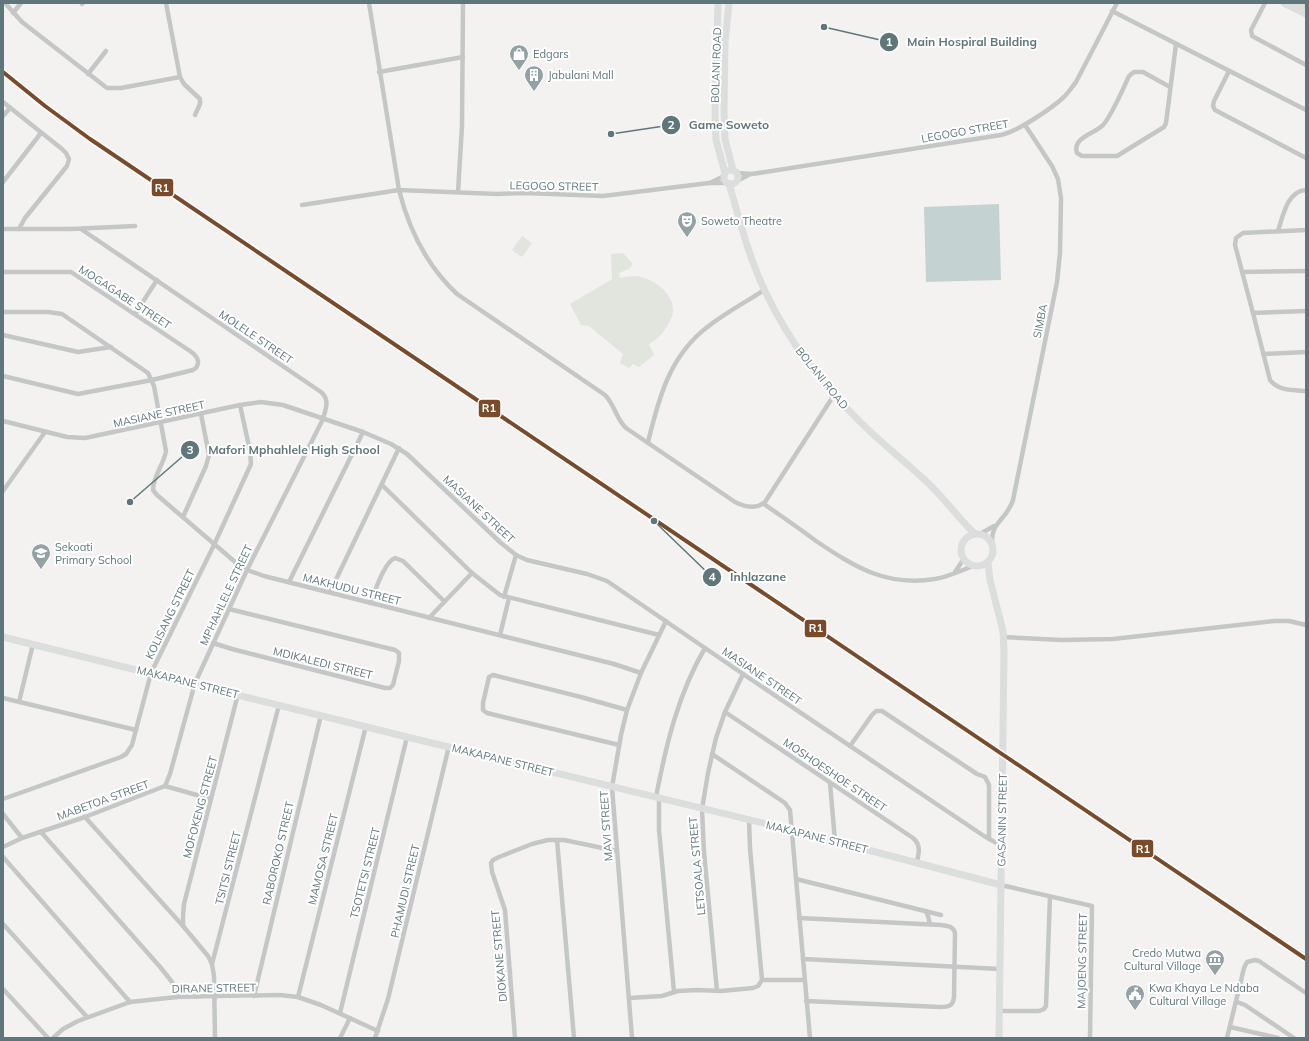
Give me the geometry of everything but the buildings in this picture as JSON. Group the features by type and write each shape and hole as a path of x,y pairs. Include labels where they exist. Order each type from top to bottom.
{"street":[{"path":"5,3 22,22 101,85 111,89 121,88 180,77"},
{"path":"13,13 21,3"},
{"path":"166,3 180,77 184,84 200,99 200,104 195,116"},
{"path":"369,3 399,190 405,212 424,255 447,285 467,302 605,395 611,402 623,426 735,502 750,507 758,507 764,504 834,395"},
{"path":"458,192 462,126 463,3"},
{"name":"BOLANI ROAD","path":"718,3 715,112 716,140 731,178"},
{"name":"BOLANI ROAD","path":"728,3 725,42 725,139 734,201 746,245 764,290 794,343 834,395 875,436 928,483 960,520 977,534"},
{"name":"LEGOGO STREET","path":"302,205 399,190 603,196 709,183 752,174 1001,135 1012,132 1025,124 1061,99 1071,89 1117,3"},
{"path":"1265,3 1252,29 1252,36 1306,65"},
{"path":"1291,4 1306,8"},
{"path":"1291,4 1306,14"},
{"path":"1112,12 1306,110"},
{"path":"1170,87 1143,72 1134,72 1129,76 1104,124 1078,141 1076,147 1077,153 1082,156 1117,156 1163,128 1166,124 1176,44"},
{"path":"88,74 106,51"},
{"path":"379,72 463,57"},
{"path":"1229,71 1214,101 1213,106 1215,110 1306,158"},
{"path":"3,102 66,154 69,161 67,166 25,218 19,229"},
{"path":"3,116 10,108"},
{"name":"SIMBA","path":"997,524 1008,513 1013,500 1060,268 1061,202 1058,178 1025,124"},
{"path":"3,182 42,134"},
{"path":"1278,231 1291,197 1298,191 1306,190"},
{"path":"3,230 81,229 135,226"},
{"name":"MOLELE STREET","path":"81,229 321,392 326,398 327,403 323,419"},
{"path":"1306,230 1243,234 1236,238 1235,243 1269,378 1272,384 1284,388 1306,391"},
{"path":"1242,272 1306,271"},
{"name":"MOGAGABE STREET","path":"3,272 71,272 194,354 198,359 198,366 193,370 152,380"},
{"path":"135,314 157,280"},
{"path":"648,442 661,393 673,366 685,349 709,325 764,290"},
{"path":"1253,313 1306,311"},
{"path":"3,312 48,312 62,314 142,368 148,373 152,380 161,422"},
{"path":"3,335 78,352 111,347"},
{"path":"1263,354 1306,352"},
{"path":"3,376 78,394 152,380"},
{"name":"MASIANE STREET","path":"3,421 67,437 85,438 240,405 261,402 272,403 363,432 399,448 416,461 501,543 516,555 607,581 850,746 989,839 1002,846"},
{"name":"KOLISANG STREET","path":"3,799 121,757 130,750 151,673 214,545 251,464 250,451 240,405"},
{"path":"183,517 209,456 201,414"},
{"name":"MPHAHLELE STREET","path":"165,786 170,774 194,683 247,570 323,419"},
{"name":"MAKHUDU STREET","path":"161,422 166,451 153,484 153,490 214,545 247,570 370,603 614,664 641,673"},
{"path":"3,491 45,432"},
{"path":"289,582 363,432"},
{"path":"330,592 399,448"},
{"path":"382,485 472,573 495,592 507,598 659,635"},
{"path":"764,504 844,559 865,571 888,578 913,580 936,578 988,563 994,549 992,543 986,536 977,534"},
{"name":"BOLANI ROAD","path":"960,520 966,538"},
{"path":"976,567 963,560 961,548 966,538 997,524"},
{"path":"992,543 993,530 997,524"},
{"path":"500,635 516,555"},
{"path":"370,603 386,565 395,558 403,561 444,601"},
{"path":"954,573 963,560"},
{"name":"GASANIN STREET","path":"988,563 990,580 1003,636 1003,771 999,1038"},
{"name":"GASANIN STREET","path":"976,567 987,574 990,580"},
{"path":"429,618 472,573"},
{"name":"MDIKALEDI STREET","path":"213,643 232,650 384,688 392,687 399,661 397,651 230,609"},
{"name":"MAVI STREET","path":"632,1038 612,787 627,710 641,673 666,621"},
{"path":"1003,636 1062,640 1097,640 1274,621 1306,625"},
{"name":"MAKAPANE STREET","path":"3,637 792,830 1001,885"},
{"path":"20,702 33,644"},
{"path":"674,992 659,830 658,798 666,747 678,708 687,683 705,648"},
{"name":"LETSOALA STREET","path":"717,991 704,852 702,809 712,754 725,712 743,674"},
{"path":"619,745 487,713 482,708 489,677 493,675 627,710"},
{"name":"MOFOKENG STREET","path":"183,926 182,916 184,904 238,694"},
{"path":"3,698 136,730"},
{"name":"TSITSI STREET","path":"215,1038 215,996 212,964 279,704"},
{"path":"850,746 872,715 876,712 882,711 977,774 985,777 990,786 989,839"},
{"name":"MOSHOESHOE STREET","path":"725,712 913,838 919,847 917,862"},
{"name":"RABOROKO STREET","path":"254,996 321,715"},
{"name":"MAMOSA STREET","path":"298,997 366,726"},
{"name":"TSOTETSI STREET","path":"340,1013 407,737"},
{"name":"PHAMUDI STREET","path":"375,1038 388,999 449,746"},
{"path":"712,754 787,805 790,810 810,1038"},
{"path":"830,783 835,841"},
{"name":"MABETOA STREET","path":"3,846 22,838 85,818 165,786 211,799"},
{"path":"3,814 22,838"},
{"path":"85,818 183,926 208,956 212,964"},
{"path":"629,998 662,996 674,992 705,990 717,991 753,988 758,986 762,980 748,820"},
{"path":"41,832 161,968 172,982 177,997"},
{"path":"557,840 574,1038"},
{"name":"DIOKANE STREET","path":"515,1038 505,910 490,865 493,860 499,856 540,842 557,840 570,841 617,851"},
{"path":"3,857 130,1002"},
{"path":"796,878 941,915"},
{"name":"MAJOENG STREET","path":"1001,885 1092,906 1090,1038"},
{"path":"1000,1010 1038,1011 1044,1009 1046,1006 1050,897"},
{"path":"926,911 930,924"},
{"path":"799,918 930,924 950,926 955,933 954,997 953,1004 948,1007 806,1001"},
{"path":"3,924 86,1017"},
{"path":"803,959 1000,969"},
{"path":"1227,1038 1237,1002 1244,968 1251,960 1259,961 1306,993"},
{"path":"762,980 804,980"},
{"path":"705,990 716,984"},
{"path":"3,989 48,1038"},
{"name":"DIRANE STREET","path":"53,1038 70,1025 86,1017 130,1002 177,997 215,996 298,997 340,1013 378,1031"},
{"path":"1237,1002 1245,1005 1294,1038"},
{"path":"340,1038 350,1018"},
{"path":"1230,1026 1278,1038"}],"shaded area":[{"path":"999,204 1001,280 926,282 924,207"},
{"path":"522,236 532,243 522,257 512,250"},
{"path":"623,253 633,264 629,269 619,273 620,278 635,276 642,277 655,283 666,292 670,298 673,311 664,331 649,344 654,355 639,367 633,364 629,368 620,363 623,354 589,326 581,325 570,304 612,279 611,254"}],"railway":[{"path":"3,72 45,106 90,139 1306,959"}],"transit line":[{"name":"R1","path":"3,72 45,106 90,139 1306,959"}],"place":[{"name":"Main Hospiral Building","path":"824,27"},
{"name":"Edgars","path":"519,71"},
{"name":"Jabulani Mall","path":"534,92"},
{"name":"Game Soweto","path":"611,134"},
{"name":"Soweto Theatre","path":"687,238"},
{"name":"Mafori Mphahlele High School","path":"130,502"},
{"name":"Inhlazane","path":"654,521"},
{"name":"Sekoati Primary School","path":"41,570"},
{"name":"Credo Mutwa Cultural Village","path":"1215,976"},
{"name":"Kwa Khaya Le Ndaba Cultural Village","path":"1135,1011"}]}
